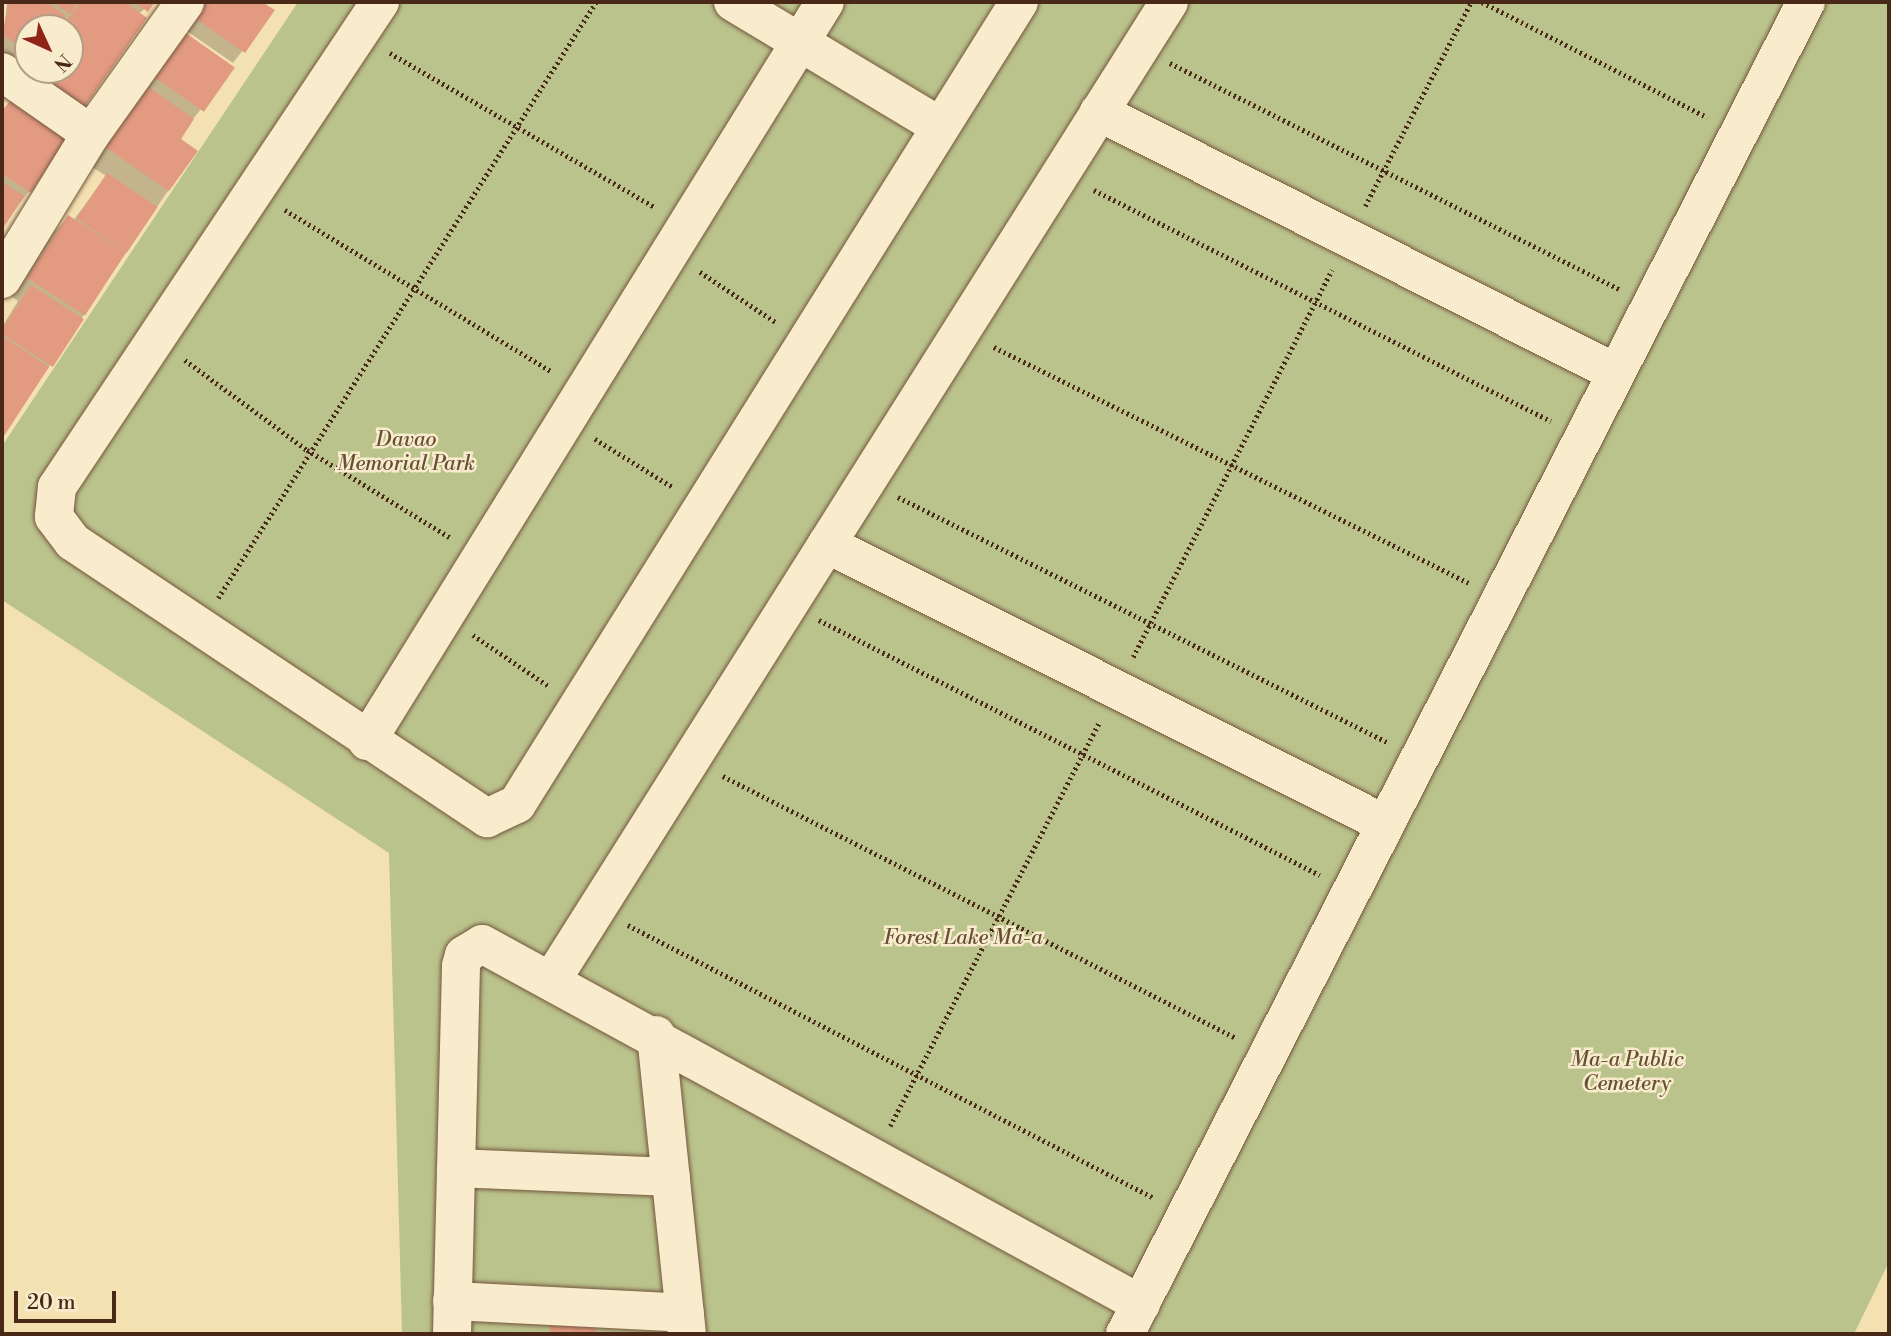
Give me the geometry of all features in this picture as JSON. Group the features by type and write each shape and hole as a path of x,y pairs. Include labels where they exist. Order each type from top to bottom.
{"street":[{"path":"2,279 91,134 185,2"},
{"path":"380,2 257,193 154,337 57,487 54,517 73,542 475,814 499,817 517,804 580,708 703,505 1019,2"},
{"path":"733,2 939,126"},
{"path":"367,741 825,2"},
{"path":"553,978 1169,2"},
{"path":"656,1035 686,1324 452,1318 464,955 492,945 553,978 656,1035 874,1156 1133,1319 1806,2"},
{"path":"2,72 91,134"},
{"path":"1099,112 1350,235 1616,373"},
{"path":"827,544 1385,824"},
{"path":"456,1168 671,1177"}],"path":[{"path":"200,628 307,450 596,2"},
{"path":"874,1156 1471,2"},
{"path":"1482,2 1739,134"},
{"path":"359,35 516,125 678,239 806,342"},
{"path":"1140,48 1651,305"},
{"path":"1060,173 1583,438"},
{"path":"257,193 411,289 574,405 703,505"},
{"path":"961,331 1501,599"},
{"path":"154,337 307,450 480,556"},
{"path":"866,481 1419,758"},
{"path":"789,604 1352,891"},
{"path":"444,614 580,708"},
{"path":"691,759 1268,1055"},
{"path":"597,909 1186,1215"}],"green space":[{"path":"298,2 1889,2 1889,1262 1854,1334 402,1334 389,853 2,600 2,446"}],"building":[{"path":"9,2 46,2 63,14 14,14 14,43 2,34"},
{"path":"53,2 78,2 70,14"},
{"path":"80,2 125,2 147,18 82,110 50,84 84,84 84,14 72,14"},
{"path":"134,2 155,2 148,12"},
{"path":"196,2 262,2 275,10 245,53 188,13"},
{"path":"180,29 235,67 204,112 149,73"},
{"path":"147,86 194,119 181,139 198,151 169,191 105,147"},
{"path":"12,98 69,135 31,193 2,174 2,113"},
{"path":"107,173 158,207 127,253 76,219"},
{"path":"2,182 24,196 2,230"},
{"path":"68,215 126,253 85,315 27,278"},
{"path":"31,285 84,319 53,367 2,334 2,330"},
{"path":"2,336 49,367 2,439"},
{"path":"550,1325 596,1325 596,1334 550,1334"}],"park label":[{"name":"Davao Memorial Park","path":"406,452"},
{"name":"Forest Lake Ma-a","path":"963,938"},
{"name":"Ma-a Public Cemetery","path":"1627,1072"}]}
